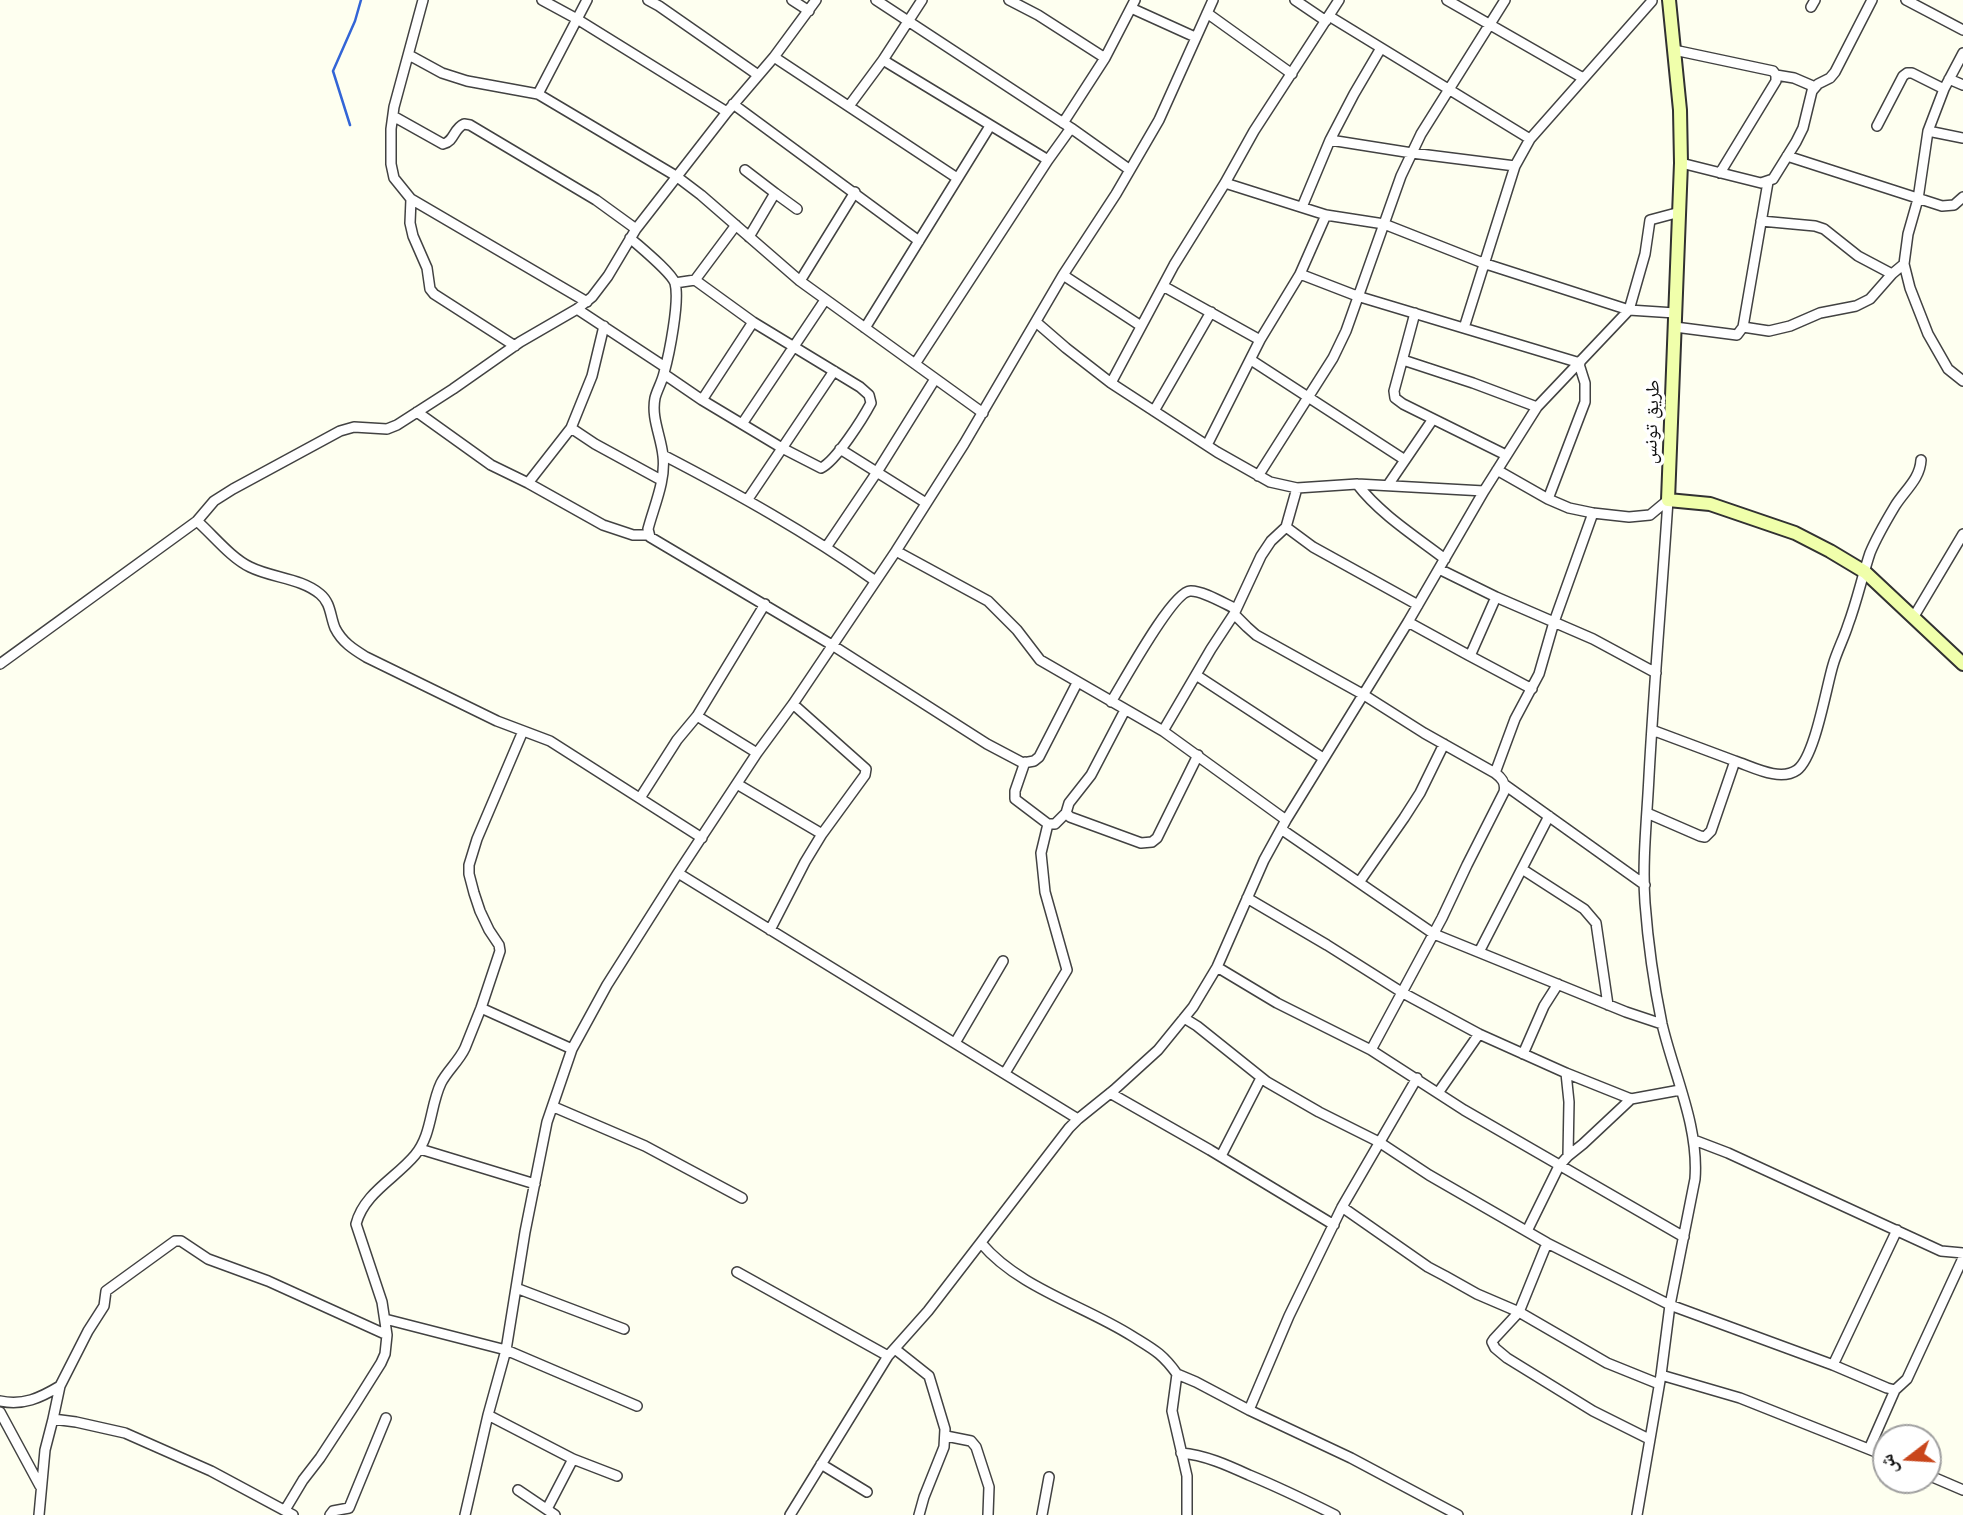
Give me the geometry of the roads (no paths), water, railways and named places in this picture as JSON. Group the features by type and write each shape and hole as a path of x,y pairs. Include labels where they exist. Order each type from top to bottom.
{"main road":[{"name":"طريق تونس","path":"1668,500 1681,163 1680,110 1669,4"},
{"path":"1668,500 1710,504 1795,533 1830,551 1865,572 1963,664"}],"street":[{"path":"423,0 393,116 391,164 394,178 411,199 587,302"},
{"path":"542,0 730,108 855,192 919,241"},
{"path":"538,94 587,0"},
{"path":"648,0 758,75"},
{"path":"792,0 809,10"},
{"path":"0,664 197,521 214,501 233,489 340,431 355,428 387,429 397,425 515,346 587,302 608,276 636,229 676,176 774,57 816,0"},
{"path":"876,0 1067,125 1130,170"},
{"path":"849,106 922,0"},
{"path":"1009,0 1025,4 1105,58"},
{"path":"465,1515 506,1350 525,1232 547,1122 572,1049 607,985 678,873 896,551 983,413 1158,120 1213,0"},
{"path":"1295,0 1381,48 1530,139"},
{"path":"1111,383 1163,286 1254,131 1339,0"},
{"path":"1447,0 1583,78"},
{"path":"1258,476 1333,358 1346,331 1401,176 1421,134 1505,0"},
{"path":"1675,327 1737,335 1742,327 1768,182 1777,173 1802,128 1815,87 1835,72 1872,0"},
{"path":"1908,0 1963,30"},
{"path":"1464,328 1515,166 1530,139 1651,1 1669,4"},
{"path":"915,364 1048,160 1133,4 1195,37"},
{"path":"1207,13 1292,74"},
{"path":"1302,207 1331,139 1381,48"},
{"path":"1674,50 1773,71 1776,75 1794,78 1815,87"},
{"path":"1963,53 1944,89 1928,131 1918,199 1908,234 1904,264 1910,288 1928,334 1948,369 1963,381"},
{"path":"409,55 442,73 467,81 538,94 676,176 800,281 983,413"},
{"path":"774,57 957,178"},
{"path":"883,60 1048,160"},
{"path":"1877,126 1907,73 1912,72 1944,89"},
{"path":"1720,173 1776,81 1776,75"},
{"path":"1949,79 1963,85"},
{"path":"393,116 443,144 451,140 457,127 470,125 596,200 636,229"},
{"path":"865,328 990,126"},
{"path":"1928,131 1963,138"},
{"path":"1331,139 1515,166"},
{"path":"1787,156 1918,199 1949,206 1963,197"},
{"path":"1681,163 1761,183 1768,182"},
{"path":"745,170 797,209"},
{"path":"1225,183 1326,215 1384,225 1483,263 1629,310 1675,313"},
{"path":"749,237 775,192"},
{"path":"800,281 855,192"},
{"path":"411,199 410,223 416,247 427,268 430,289 515,346"},
{"path":"790,1515 891,1353 928,1311 1078,1119 1158,1051 1184,1018 1217,967 1283,824 1418,606 1506,455 1537,407 1629,310 1645,254 1650,220 1680,212"},
{"path":"1207,445 1260,340 1300,274 1326,215"},
{"path":"1761,221 1824,229 1858,256 1892,274"},
{"path":"695,280 736,225"},
{"path":"630,238 668,273 675,283 676,307 664,371 655,397 654,411 663,455 662,480 648,529 649,535"},
{"path":"1742,327 1769,331 1790,326 1820,313 1856,306 1870,299 1904,264"},
{"path":"1300,274 1357,296 1579,363"},
{"path":"1063,275 1142,326"},
{"path":"577,309 604,326 702,400 782,449 821,468 825,466 871,403 869,395 753,322 695,280 675,283"},
{"path":"1163,286 1260,340"},
{"path":"742,424 825,300"},
{"path":"1154,411 1211,312"},
{"path":"1415,313 1394,391 1395,398 1506,455"},
{"path":"702,400 753,322"},
{"path":"1036,322 1111,383 1258,476 1284,487 1357,484 1484,491"},
{"path":"528,482 571,428 592,376 604,326"},
{"path":"1251,360 1405,460"},
{"path":"1403,360 1537,407"},
{"path":"1548,499 1585,402 1585,383 1579,363"},
{"path":"748,499 834,371"},
{"path":"827,546 935,379"},
{"path":"417,412 491,465 528,482 603,525 633,535 649,535 832,645 987,744 1023,763 1039,757 1077,683"},
{"path":"1388,485 1433,419"},
{"path":"571,428 662,480"},
{"path":"840,449 926,503"},
{"path":"663,455 748,499 827,546 874,580"},
{"path":"1652,730 1778,775 1788,775 1802,765 1813,740 1833,665 1881,529 1904,491 1917,477 1920,460"},
{"path":"1497,470 1548,499 1569,508 1593,513 1629,517 1650,515 1668,500"},
{"path":"1357,484 1383,511 1445,559"},
{"path":"1163,731 1235,612 1261,556 1271,541 1286,527 1297,488"},
{"path":"1637,1515 1670,1305 1695,1179 1696,1151 1662,1024 1645,904 1647,813 1668,500"},
{"path":"1494,773 1515,719 1539,674 1554,622 1593,513"},
{"path":"197,521 245,565 303,584 319,593 326,600 336,630 350,647 407,678 550,741 702,838"},
{"path":"1286,527 1313,547 1418,606"},
{"path":"1913,618 1963,534"},
{"path":"896,551 988,601 1040,660 1163,731 1198,755 1283,824 1434,934 1608,1005 1662,1024"},
{"path":"1439,569 1593,639 1656,673"},
{"path":"1111,702 1169,608 1184,593 1200,592 1235,612 1256,635 1364,695 1494,773 1505,785 1645,885"},
{"path":"1470,656 1496,597"},
{"path":"640,798 677,740 697,716 765,604"},
{"path":"1408,622 1532,689"},
{"path":"1196,675 1323,758"},
{"path":"770,930 805,862 865,775 866,769 793,704"},
{"path":"1025,762 1014,791 1015,799 1048,824 1057,823 1091,775 1125,710"},
{"path":"697,716 757,753"},
{"path":"53,1419 125,1433 211,1471 289,1512 303,1480 320,1458 385,1354 385,1319 376,1281 356,1224 368,1200 399,1173 420,1149 442,1081 461,1058 481,1008 500,951 480,911 469,865 477,839 523,731"},
{"path":"1360,881 1420,793 1444,744"},
{"path":"1066,813 1070,817 1141,842 1152,842 1157,838 1198,755"},
{"path":"1647,813 1700,836 1709,835 1735,761"},
{"path":"737,784 822,834"},
{"path":"1371,1050 1434,934 1504,792 1505,785"},
{"path":"1479,952 1549,816"},
{"path":"1005,1073 1067,970 1045,892 1041,853 1048,824"},
{"path":"1522,869 1584,909 1596,923 1608,1005"},
{"path":"678,873 1078,1119"},
{"path":"1247,898 1403,993 1479,1034 1523,1054 1631,1099 1680,1090"},
{"path":"955,1043 1003,961"},
{"path":"1217,967 1278,1003 1371,1050 1559,1166 1684,1237"},
{"path":"1523,1054 1544,1006 1558,984"},
{"path":"481,1008 572,1049"},
{"path":"1184,1018 1198,1026 1261,1078 1319,1112 1379,1142 1546,1243 1670,1305 1895,1390"},
{"path":"1438,1093 1479,1034"},
{"path":"1566,1073 1569,1102 1568,1156"},
{"path":"1221,1156 1261,1078"},
{"path":"1249,1410 1289,1316 1342,1207 1417,1078"},
{"path":"1110,1093 1334,1225"},
{"path":"1527,1231 1559,1166 1631,1099"},
{"path":"554,1107 645,1146 742,1198"},
{"path":"1694,1140 1941,1251 1963,1255 1907,1379 1895,1390 1869,1449"},
{"path":"420,1149 535,1184"},
{"path":"1342,1207 1428,1266 1477,1294 1519,1312 1607,1363 1660,1380 1740,1398 1872,1450"},
{"path":"1833,1365 1897,1230"},
{"path":"38,1515 45,1450 60,1387 88,1331 104,1306 106,1291 175,1241 181,1241 208,1259 268,1281 387,1335"},
{"path":"981,1243 1010,1270 1111,1323 1163,1355 1177,1374 1351,1458 1458,1515"},
{"path":"1546,1243 1519,1312 1494,1339 1492,1342 1495,1348 1592,1411 1649,1439"},
{"path":"737,1272 891,1353 929,1376 943,1417 946,1436 919,1515"},
{"path":"516,1289 624,1329"},
{"path":"385,1319 506,1350 636,1406"},
{"path":"1177,1374 1172,1411 1187,1476 1187,1515"},
{"path":"0,1401 23,1403 60,1387"},
{"path":"0,1412 41,1487"},
{"path":"488,1415 573,1459 617,1476"},
{"path":"330,1515 333,1511 349,1508 386,1419"},
{"path":"946,1436 971,1441 976,1447 989,1487 988,1515"},
{"path":"1181,1453 1228,1466 1335,1515"},
{"path":"518,1490 551,1512 573,1459"},
{"path":"821,1464 867,1492"},
{"path":"1042,1515 1049,1476"},
{"path":"1942,1481 1963,1490"}],"waterway":[{"path":"350,125 333,71 355,21 361,0"}]}
